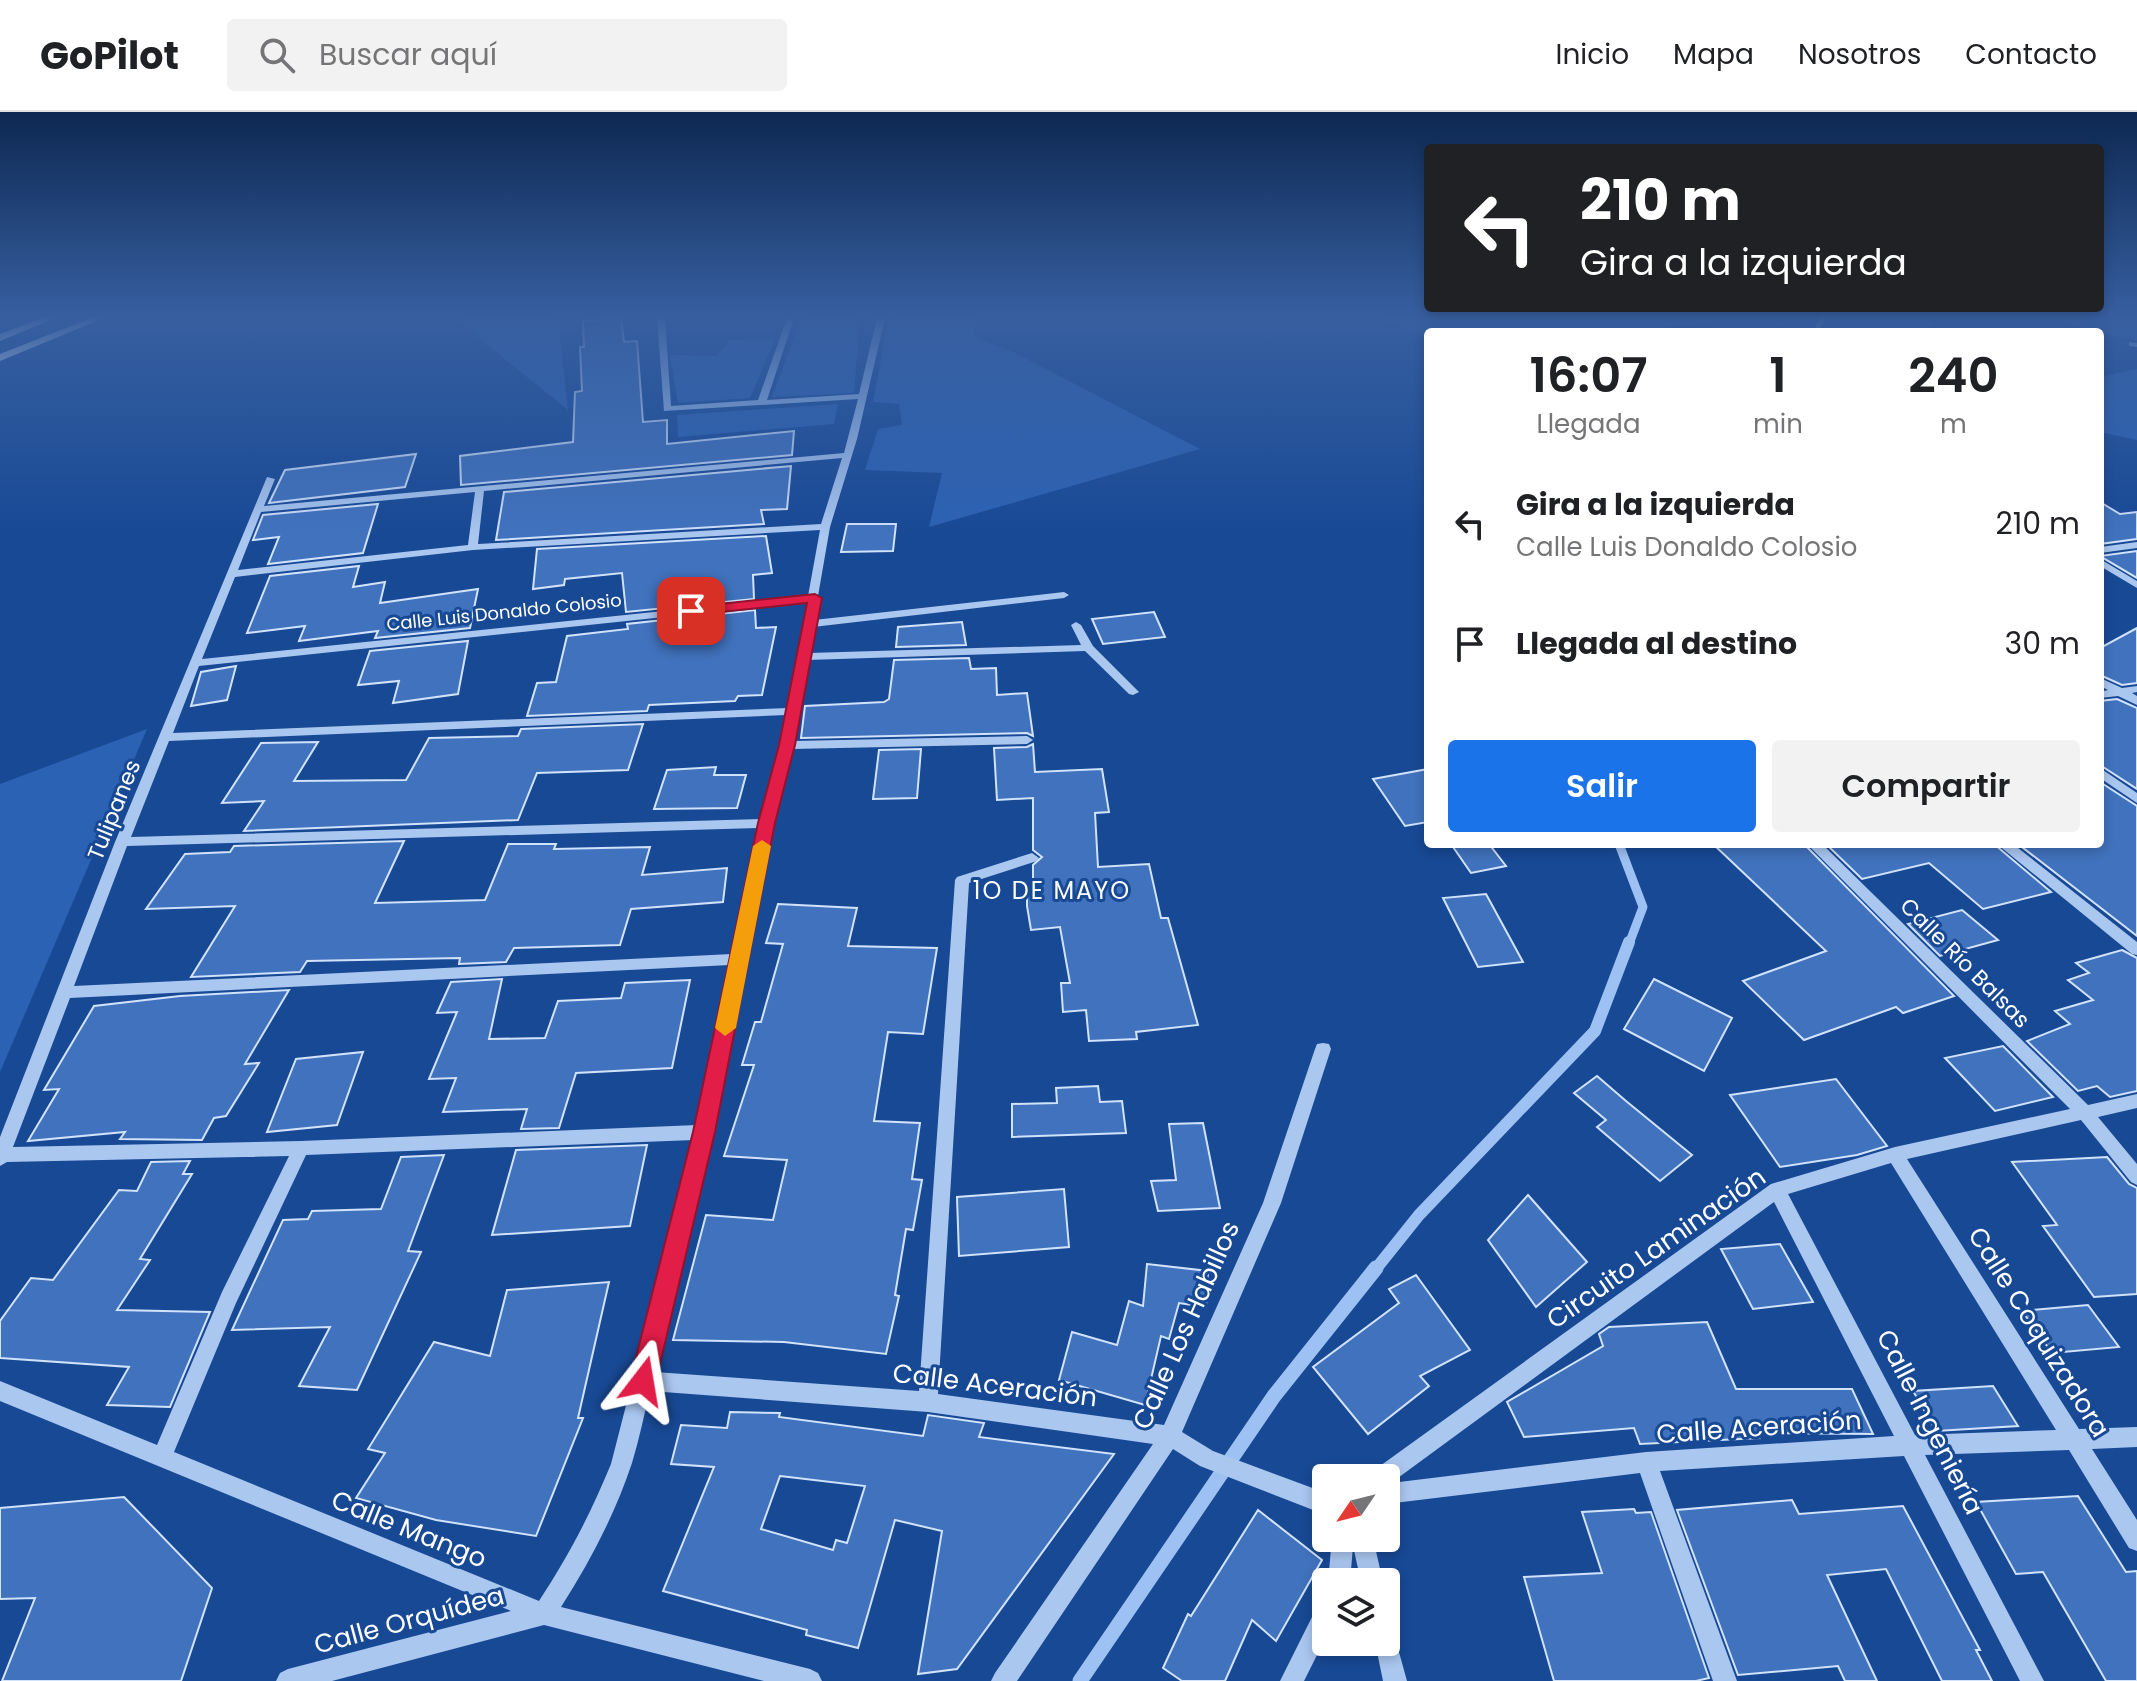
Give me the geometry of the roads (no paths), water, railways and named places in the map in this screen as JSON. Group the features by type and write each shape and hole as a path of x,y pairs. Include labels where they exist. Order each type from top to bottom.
{"street":[{"path":"666,391 667,409 862,396"},
{"path":"762,402 766,391"},
{"path":"544,1614 579,1559 602,1512 621,1464 643,1381 704,1132 766,823 787,745 825,527 863,391"},
{"path":"258,509 847,455"},
{"name":"Tulipanes","path":"1,1157 122,842 270,479"},
{"path":"473,547 480,489"},
{"path":"232,574 473,547 825,527"},
{"path":"2104,549 2137,545"},
{"path":"2104,564 2137,585"},
{"path":"810,624 1064,595"},
{"name":"Calle Luis Donaldo Colosio","path":"196,663 815,598"},
{"path":"1076,625 1088,648 1133,692"},
{"path":"803,657 1088,648"},
{"path":"2104,683 2137,701"},
{"path":"2104,694 2137,689"},
{"path":"166,737 793,711"},
{"path":"787,745 1027,740"},
{"path":"2104,775 2137,799"},
{"path":"122,842 766,823"},
{"name":"Calle Río Balsas","path":"1818,848 2085,1113 2137,1177"},
{"path":"2009,848 2137,950"},
{"path":"928,1402 962,880 1032,858"},
{"path":"65,992 740,959"},
{"name":"Calle Los Habillos","path":"1003,1681 1170,1436 1272,1203 1323,1049"},
{"name":"Circuito Laminación","path":"1399,1464 1777,1190 1895,1154 2137,1101"},
{"path":"1,1157 704,1132"},
{"path":"162,1457 229,1298 301,1148"},
{"name":"Calle Coquizadora","path":"1895,1154 2077,1439 2137,1540"},
{"name":"Calle Ingeniería","path":"1777,1190 2032,1681"},
{"name":"Calle Aceración","path":"643,1381 928,1402 1170,1436 1207,1459 1312,1499"},
{"name":"Calle Mango","path":"0,1391 544,1614 810,1681"},
{"name":"Calle Aceración","path":"1400,1492 1646,1462 1912,1445 2137,1437"},
{"path":"1646,1462 1725,1681"},
{"name":"Calle Orquídea","path":"288,1681 544,1614"},
{"path":"1292,1681 1312,1641"},
{"path":"1389,1656 1395,1681"}],"waterway":[{"path":"1621,848 1643,907 1629,944"},
{"path":"1375,1270 1419,1215 1595,1031 1629,942"},
{"path":"1080,1681 1274,1396 1376,1268"}],"district":[{"name":"1O DE MAYO","path":"1052,890"}]}
